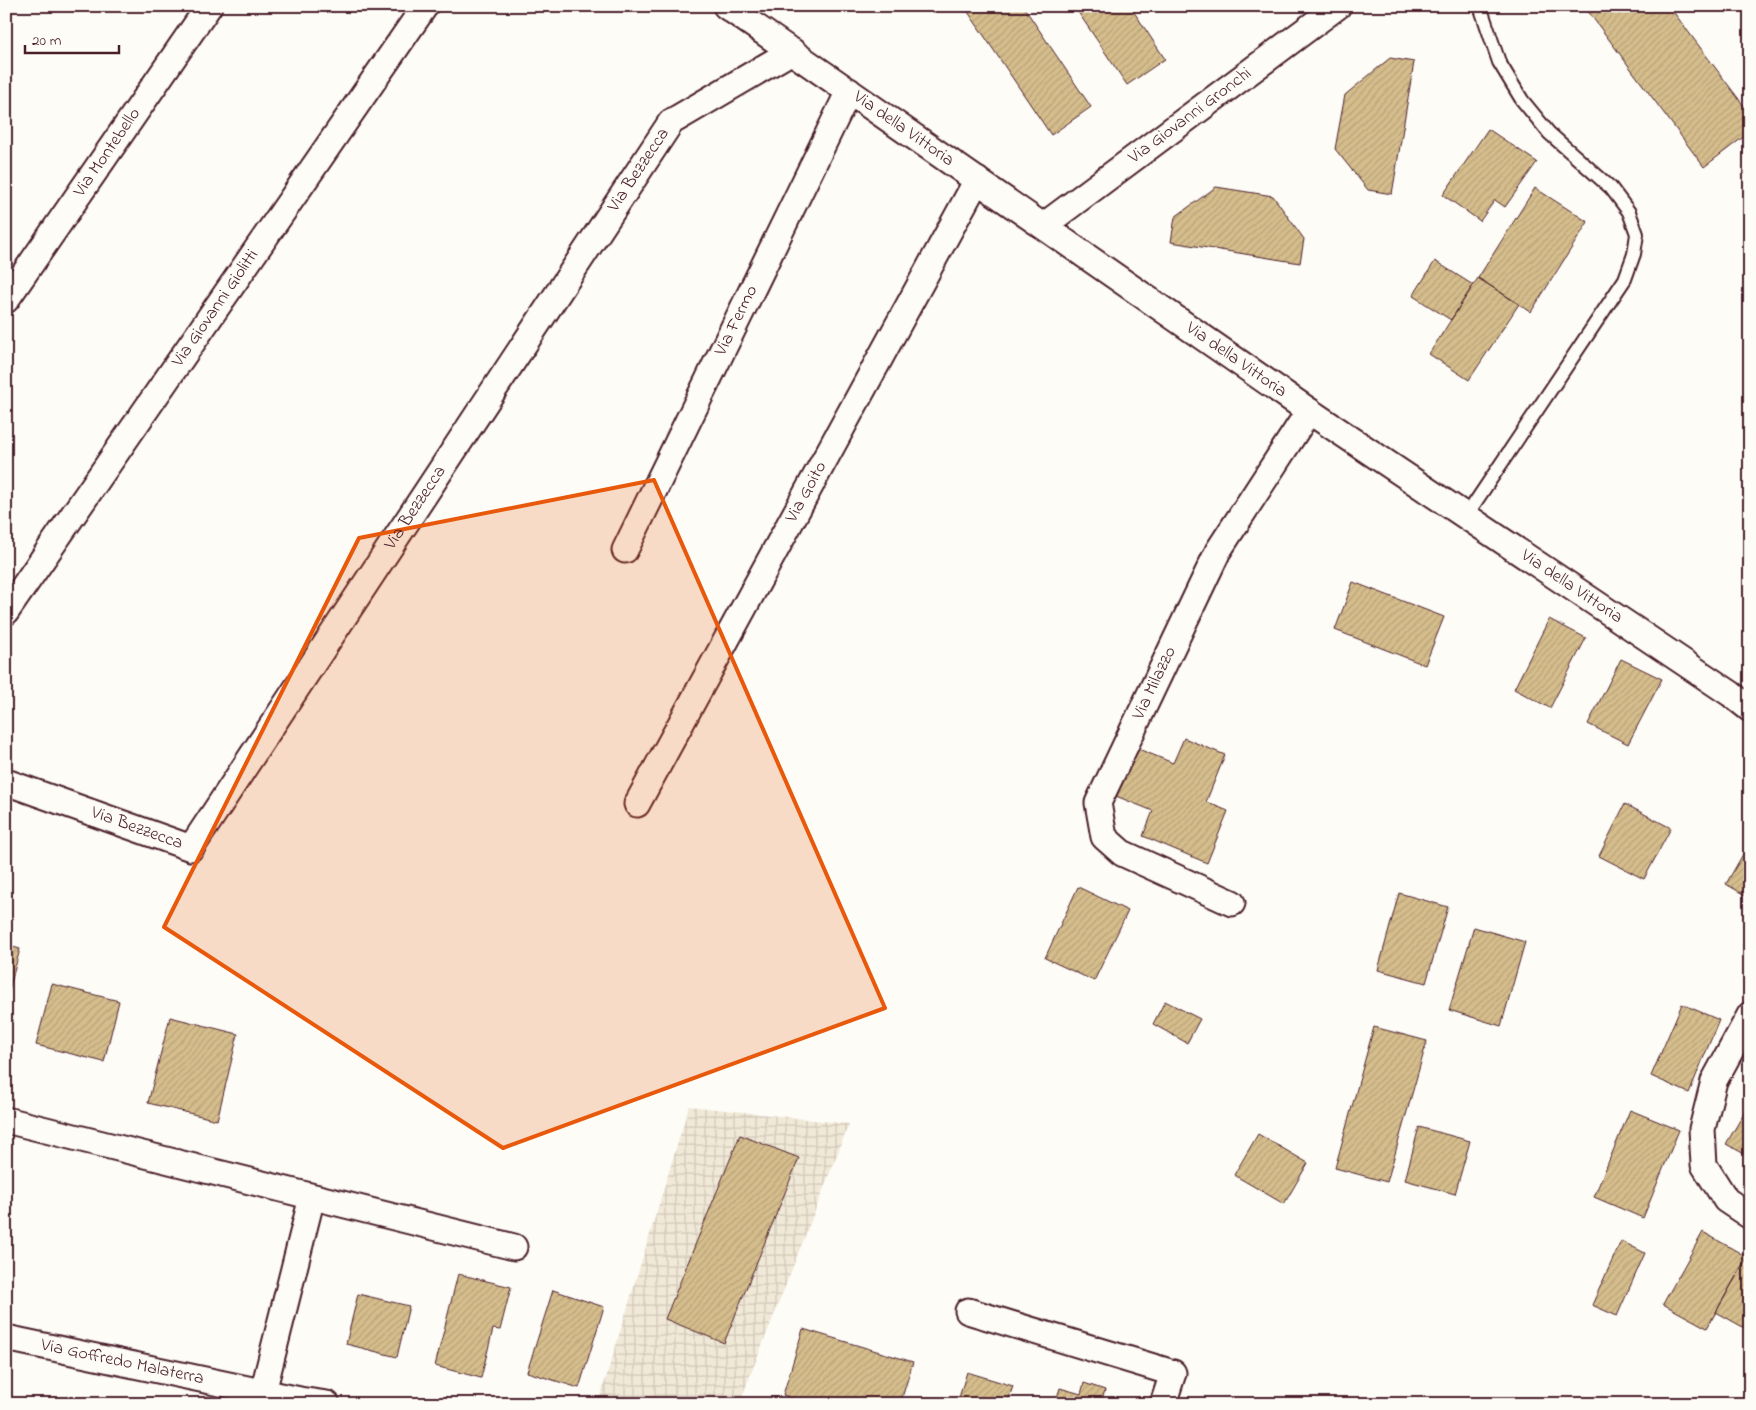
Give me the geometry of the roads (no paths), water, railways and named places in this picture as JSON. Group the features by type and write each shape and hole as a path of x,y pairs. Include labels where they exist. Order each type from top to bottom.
{"street":[{"name":"Via Montebello","path":"6,300 209,6"},
{"name":"Via Giovanni Giolitti","path":"6,612 425,6"},
{"name":"Via della Vittoria","path":"726,6 1309,410 1731,694 1750,709"},
{"name":"Via Giovanni Gronchi","path":"1043,226 1338,6"},
{"name":"Via Bezzecca","path":"6,782 191,848 671,122 792,51"},
{"name":"Via Fermo","path":"625,550 849,91"},
{"name":"Via Goito","path":"637,804 977,180"},
{"name":"Via Milazzo","path":"1232,902 1122,853 1104,837 1098,803 1218,551 1309,410"},
{"path":"1750,1015 1714,1081 1702,1129 1704,1165 1726,1200 1750,1216"},
{"path":"6,1120 514,1247"},
{"path":"263,1392 312,1196"},
{"path":"968,1311 1173,1374 1163,1404"},
{"name":"Via Goffredo Malaterra","path":"6,1338 327,1404"}],"lane":[{"path":"1466,516 1625,279 1634,254 1637,234 1628,212 1610,188 1549,133 1522,100 1499,62 1480,6"}]}
